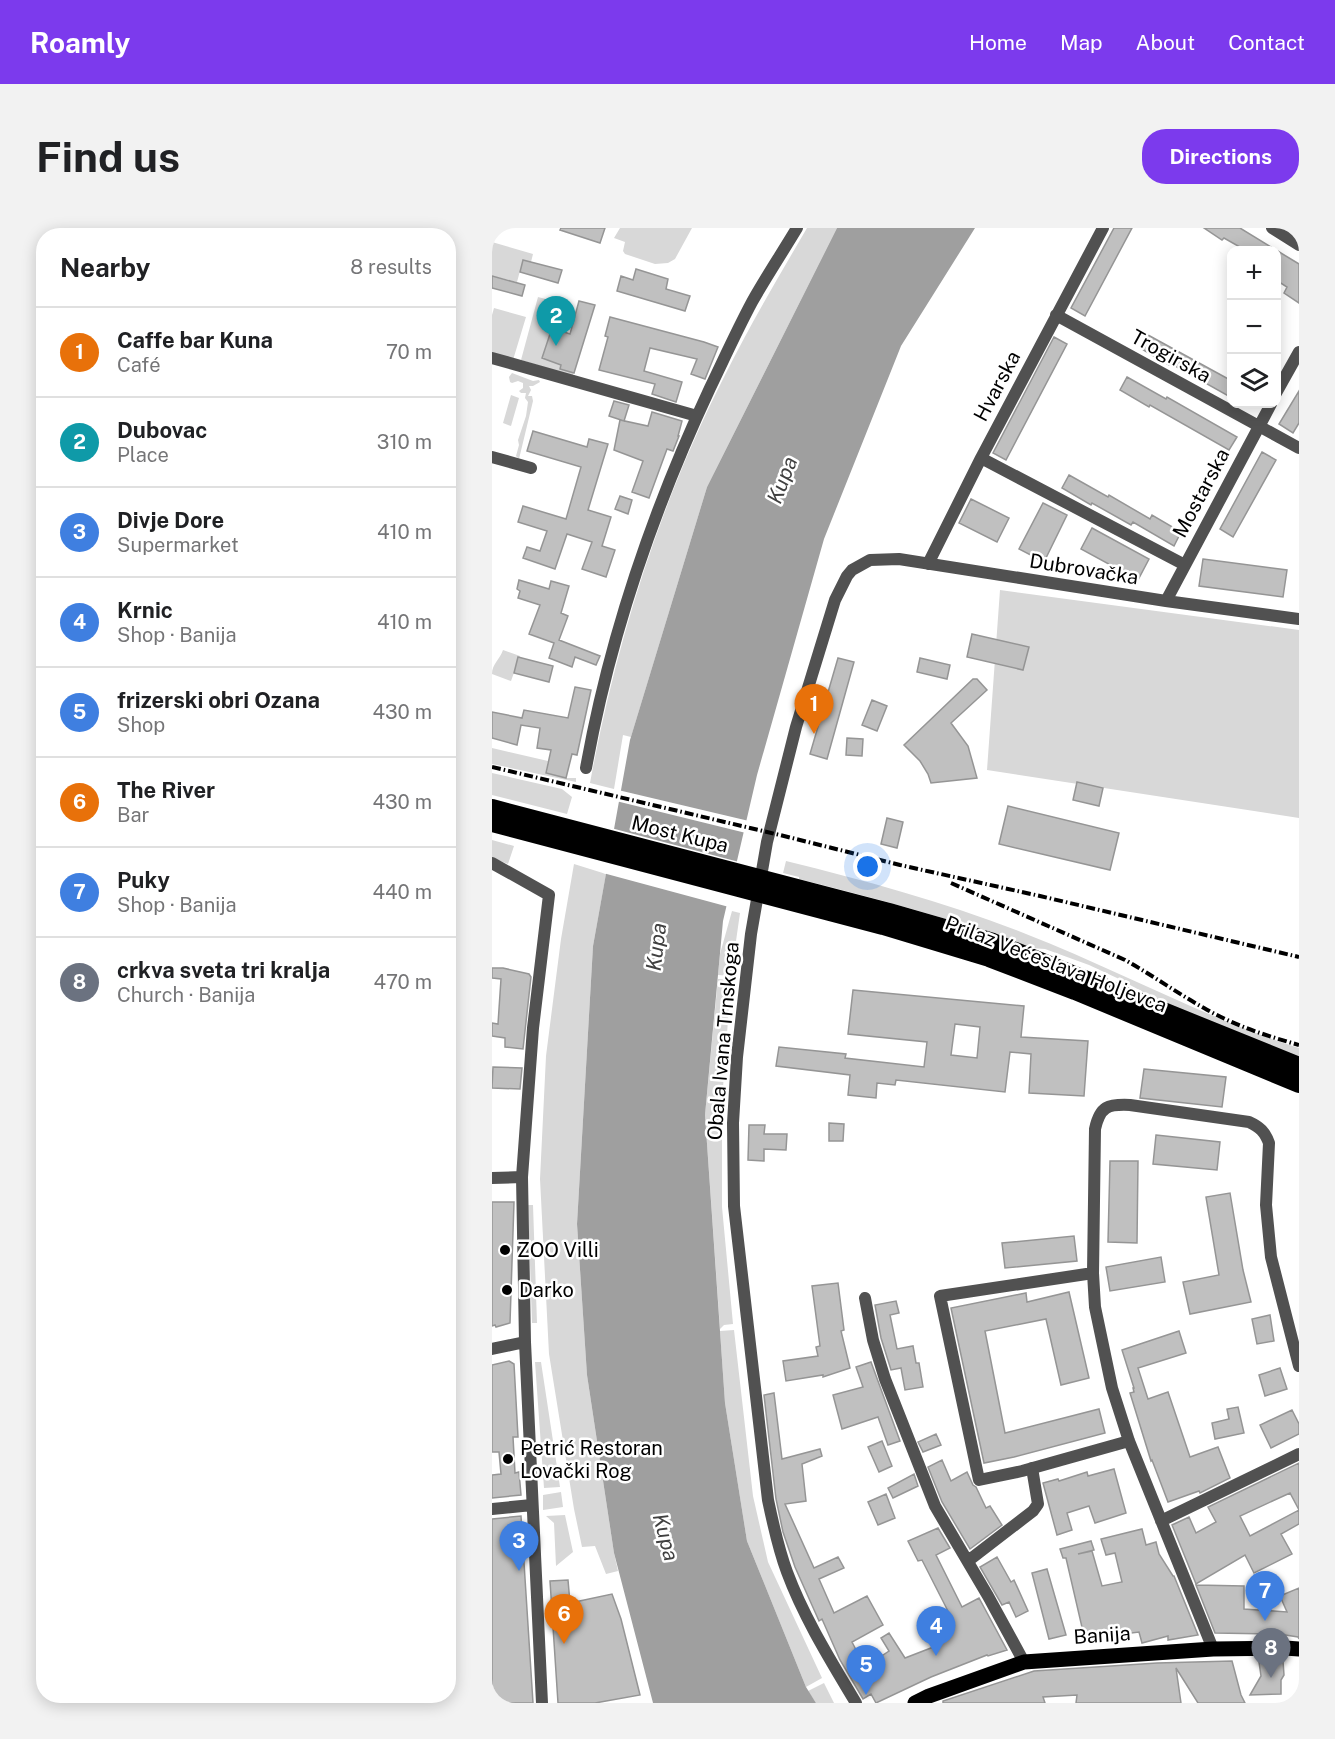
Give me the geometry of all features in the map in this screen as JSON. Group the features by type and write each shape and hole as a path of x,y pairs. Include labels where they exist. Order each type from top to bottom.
{"highway":[{"path":"492,808 551,831"},
{"path":"492,823 551,831"},
{"name":"Most Kupa","path":"551,831 795,895"},
{"name":"Prilaz Većeslava Holjevca","path":"795,895 993,942 1299,1066"},
{"name":"Prilaz Većeslava Holjevca","path":"795,895 883,926 989,958 1299,1084"}],"main road":[{"name":"Banija","path":"925,1701 1024,1662 1213,1649 1299,1649"}],"street":[{"path":"586,768 604,678 630,587 658,509 697,416 753,301 797,228"},
{"name":"Hvarska","path":"928,564 981,458 1103,228"},
{"path":"1272,228 1299,245"},
{"name":"Trogirska","path":"1056,315 1299,448"},
{"path":"1281,384 1299,352"},
{"path":"492,358 697,416"},
{"name":"Mostarska","path":"1166,601 1269,408"},
{"path":"492,457 531,468"},
{"path":"981,458 1185,565"},
{"name":"Dubrovačka","path":"864,563 870,560 899,559 1166,601 1299,619"},
{"name":"Obala Ivana Trnskoga","path":"856,1703 798,1597 786,1571 774,1532 768,1500 734,1206 733,1123 737,1057 751,934 767,842 796,727 835,600 847,576 864,563"},
{"path":"492,863 549,896 533,1028 522,1178 525,1342 542,1703"},
{"path":"1213,1649 1129,1441 1112,1388 1095,1307 1093,1273 1095,1129 1106,1107 1130,1105 1249,1122 1259,1126 1266,1134 1269,1143 1266,1205 1270,1248 1299,1366"},
{"path":"492,1178 522,1178"},
{"path":"1093,1273 940,1296 979,1480 1129,1441"},
{"path":"865,1298 873,1340 885,1379 935,1506 1024,1662"},
{"path":"492,1349 525,1342"},
{"path":"1161,1521 1299,1454"},
{"path":"968,1561 1033,1511 1038,1504 1032,1468"},
{"path":"492,1509 532,1505"}],"shaded area":[{"path":"620,228 692,228 675,259 668,263 655,264 625,254 623,251 625,242 614,238"},
{"path":"807,228 837,228 707,487 631,737 623,735 614,789 590,783 627,626 643,574 680,473 735,356"},
{"path":"492,242 533,254 531,262 523,260 517,282 492,276"},
{"path":"538,297 557,302 556,319 542,358 561,365 560,369 573,373 573,376 521,360"},
{"path":"494,308 526,317 513,360 492,354"},
{"path":"512,373 540,382 529,386 531,390 528,396 532,396 533,401 519,459 516,456 518,440 528,402 525,398 526,393 519,391 523,388 523,383 510,382 509,377"},
{"path":"511,395 519,398 511,426 503,423"},
{"path":"1000,590 1299,630 1299,818 987,770"},
{"path":"503,650 520,656 511,681 492,674 493,667"},
{"path":"492,748 548,761 546,773 576,778 576,782 492,764"},
{"path":"492,773 562,789 572,797 567,814 492,795"},
{"path":"492,840 514,846 508,864 492,858"},
{"path":"786,861 907,893 1026,934 1230,1023 1299,1048 1299,1059 1158,1000 1089,965 1045,949 1031,948 945,919 783,873"},
{"path":"574,864 606,874 593,946 577,1224 587,1375 618,1571 606,1574 595,1546 582,1547 574,1509 549,1354 540,1179 546,1056 561,939"},
{"path":"732,911 740,913 731,976 718,975 720,954"},
{"path":"718,979 731,980 722,1101 722,1207 733,1324 724,1325 720,1329 705,1115"},
{"path":"528,1205 533,1205 537,1323 532,1323"},
{"path":"734,1330 753,1496 768,1562 822,1678 806,1687 747,1541 725,1403 720,1331"},
{"path":"535,1362 541,1362 560,1487 544,1488"},
{"path":"561,1492 563,1507 543,1510 543,1495"},
{"path":"565,1515 573,1552 556,1566 554,1523 546,1516"},
{"path":"824,1683 834,1703 816,1703 808,1691"}],"water":[{"name":"Kupa","path":"837,228 975,228 901,346 824,539 757,775 723,921 705,1115 725,1403 747,1541 806,1687 816,1703 653,1703 614,1553 587,1375 577,1224 593,946 630,740 707,487"}],"pier":[{"path":"618,790 749,821 746,833 616,801"},
{"path":"611,828 739,862 729,907 603,873"}],"building":[{"path":"561,228 605,228 600,243 560,230"},
{"path":"1114,228 1132,228 1085,316 1071,308"},
{"path":"1204,228 1240,228 1269,246 1238,246 1224,238 1222,240"},
{"path":"1281,253 1299,264 1299,303 1284,293 1287,287 1281,283"},
{"path":"523,260 562,270 558,283 520,272"},
{"path":"636,269 668,279 666,289 690,296 685,311 617,291 621,276 633,280"},
{"path":"492,276 525,285 522,296 492,288"},
{"path":"579,301 595,305 574,373 560,369 561,365 542,358 552,328 570,334"},
{"path":"610,317 718,347 705,379 691,374 697,359 650,348 644,371 682,382 676,402 652,394 655,384 599,370 608,337 605,336"},
{"path":"1148,335 1227,378 1227,395 1170,363 1169,365 1140,348"},
{"path":"1054,337 1067,344 1006,460 993,453"},
{"path":"1127,377 1237,437 1229,450 1120,390"},
{"path":"1299,391 1299,423 1293,433 1279,424"},
{"path":"614,401 629,405 624,421 609,416"},
{"path":"652,412 682,421 673,451 667,449 649,498 632,492 643,461 614,450 620,420 648,426"},
{"path":"533,431 587,447 589,439 608,444 588,510 611,517 602,546 615,550 606,577 582,569 592,542 567,534 555,569 523,558 527,547 540,551 547,531 518,522 523,506 566,519 581,467 527,451"},
{"path":"1262,452 1276,460 1233,537 1220,529"},
{"path":"1069,475 1150,519 1152,515 1181,532 1174,546 1133,522 1131,525 1062,488"},
{"path":"620,496 632,500 628,514 615,509"},
{"path":"971,499 1009,518 997,542 959,523"},
{"path":"1043,503 1067,515 1044,562 1019,549"},
{"path":"1092,528 1149,559 1138,580 1081,549"},
{"path":"1203,559 1287,570 1283,597 1199,586"},
{"path":"519,580 549,589 551,581 569,586 561,613 568,616 559,640 600,656 596,665 575,657 572,667 549,658 554,643 529,634 540,605 518,598"},
{"path":"972,634 1029,647 1023,670 967,657"},
{"path":"518,657 553,666 549,682 514,673"},
{"path":"838,658 854,662 827,759 810,754"},
{"path":"920,658 950,665 947,679 917,672"},
{"path":"973,679 977,679 987,690 951,723 968,746 977,778 931,783 920,761 904,745"},
{"path":"575,687 591,690 577,755 572,754 566,778 546,773 551,750 537,748 540,728 521,725 517,745 492,738 492,712 522,718 524,710 568,718"},
{"path":"872,700 887,706 877,731 862,725"},
{"path":"847,738 863,739 862,756 846,755"},
{"path":"1077,782 1103,788 1099,806 1073,800"},
{"path":"1008,806 1119,833 1110,870 999,844"},
{"path":"887,818 903,822 897,848 881,844"},
{"path":"492,968 529,974 531,977 523,1049 505,1047 505,1038 492,1036 492,1023 498,1024 501,979 492,978"},
{"path":"853,990 1024,1006 1021,1037 1088,1041 1084,1096 1029,1093 1031,1054 1010,1052 1005,1092 896,1080 895,1085 877,1083 876,1098 848,1095 850,1075 776,1066 779,1047 846,1054 845,1058 924,1067 927,1042 848,1034","holes":["955,1024 980,1027 977,1058 951,1055"]},
{"path":"493,1067 522,1068 520,1089 492,1088"},
{"path":"1144,1069 1226,1077 1222,1107 1140,1098"},
{"path":"829,1123 844,1124 843,1141 829,1141"},
{"path":"749,1125 765,1125 764,1134 787,1134 786,1150 764,1149 764,1161 748,1160"},
{"path":"1156,1135 1220,1142 1217,1170 1153,1164"},
{"path":"1110,1161 1138,1161 1137,1243 1108,1242"},
{"path":"1230,1193 1243,1270 1251,1302 1190,1314 1183,1282 1219,1275 1206,1197"},
{"path":"492,1202 514,1202 510,1323 496,1327 492,1326"},
{"path":"1074,1236 1077,1261 1005,1268 1002,1243"},
{"path":"1161,1257 1165,1282 1110,1291 1106,1267"},
{"path":"838,1283 844,1330 841,1331 850,1368 823,1377 823,1375 786,1381 783,1361 818,1356 816,1347 820,1346 812,1286"},
{"path":"1069,1292 1089,1378 1061,1385 1046,1319 985,1331 1005,1433 1099,1409 1105,1433 984,1463 951,1308 1026,1293 1027,1302"},
{"path":"896,1301 899,1313 890,1315 897,1349 913,1346 916,1363 919,1363 923,1387 905,1390 901,1368 891,1370 881,1338 875,1305"},
{"path":"1270,1315 1274,1341 1257,1344 1252,1319"},
{"path":"1179,1331 1186,1353 1138,1368 1148,1399 1168,1392 1190,1457 1218,1447 1230,1478 1200,1493 1199,1491 1168,1502 1151,1461 1130,1393 1134,1392 1134,1388 1122,1350"},
{"path":"509,1361 514,1364 518,1437 513,1437 515,1473 519,1472 521,1495 492,1498 492,1475 501,1474 499,1452 492,1452 492,1365"},
{"path":"871,1362 900,1441 888,1445 878,1417 842,1429 833,1395 863,1387 856,1367"},
{"path":"1280,1368 1287,1389 1265,1396 1259,1375"},
{"path":"774,1393 782,1459 820,1449 822,1456 802,1464 806,1501 785,1504 814,1568 838,1557 844,1568 819,1579 834,1613 867,1596 883,1625 852,1642 865,1667 889,1651 881,1638 889,1633 905,1658 936,1646 928,1626 951,1617 922,1560 918,1561 908,1541 938,1528 950,1548 936,1555 962,1607 979,1598 1007,1650 987,1655 931,1677 876,1703 871,1694 863,1699 840,1660 822,1619 819,1621 795,1567 783,1532 776,1499 764,1395"},
{"path":"1238,1407 1244,1433 1215,1439 1212,1423 1229,1419 1227,1409"},
{"path":"1292,1410 1299,1424 1299,1434 1271,1448 1260,1425"},
{"path":"936,1434 941,1445 923,1452 918,1442"},
{"path":"882,1441 892,1466 879,1472 868,1447"},
{"path":"942,1460 951,1481 967,1472 986,1508 990,1506 1002,1525 970,1549 942,1502 928,1467"},
{"path":"1299,1463 1299,1510 1299,1524 1281,1534 1292,1554 1254,1573 1245,1555 1196,1584 1172,1525 1189,1517 1196,1533 1216,1522 1208,1507","holes":["1290,1493 1299,1510 1250,1536 1240,1516"]},
{"path":"1114,1469 1126,1513 1095,1523 1089,1506 1067,1513 1072,1530 1057,1535 1043,1483 1058,1479 1059,1481 1087,1472 1088,1476"},
{"path":"914,1474 918,1486 893,1498 888,1488"},
{"path":"886,1494 895,1518 878,1525 868,1502"},
{"path":"521,1516 533,1703 502,1703 492,1698 492,1519"},
{"path":"1142,1529 1146,1545 1156,1542 1159,1554 1174,1576 1198,1635 1168,1640 1168,1636 1142,1643 1139,1632 1100,1637 1100,1633 1084,1636 1066,1558 1063,1558 1060,1549 1091,1541 1094,1550 1078,1554 1092,1551 1102,1586 1122,1582 1115,1553 1106,1555 1101,1539"},
{"path":"997,1557 1011,1582 1014,1580 1028,1611 1016,1617 1009,1602 1002,1605 980,1567"},
{"path":"1047,1569 1066,1635 1049,1639 1032,1573"},
{"path":"568,1580 570,1603 612,1594 621,1619 640,1695 595,1703 558,1703 550,1581"},
{"path":"1196,1585 1244,1586 1244,1609 1287,1612 1280,1596 1299,1588 1299,1639 1279,1634 1215,1633"},
{"path":"1232,1661 1245,1703 1198,1703 1176,1668 1181,1703 1076,1703 1077,1695 1043,1697 1045,1703 943,1703 943,1701 1034,1671"},
{"path":"1283,1661 1284,1675 1281,1680 1281,1694 1250,1695 1261,1676 1259,1662"}],"railway":[{"path":"492,767 900,865 1299,957"},
{"path":"951,883 1125,960 1227,1020 1299,1045"}],"place":[{"name":"Dubovac","path":"556,346"},
{"name":"Caffe bar Kuna","path":"814,734"},
{"name":"ZOO Villi","path":"505,1250"},
{"name":"Darko","path":"507,1290"},
{"name":"Petrić Restoran Lovački Rog","path":"508,1459"},
{"name":"Divje Dore","path":"519,1571"},
{"name":"Puky","path":"1265,1621"},
{"name":"The River","path":"564,1644"},
{"name":"Krnic","path":"936,1656"},
{"name":"crkva sveta tri kralja","path":"1271,1678"},
{"name":"frizerski obri Ozana","path":"866,1695"}]}
